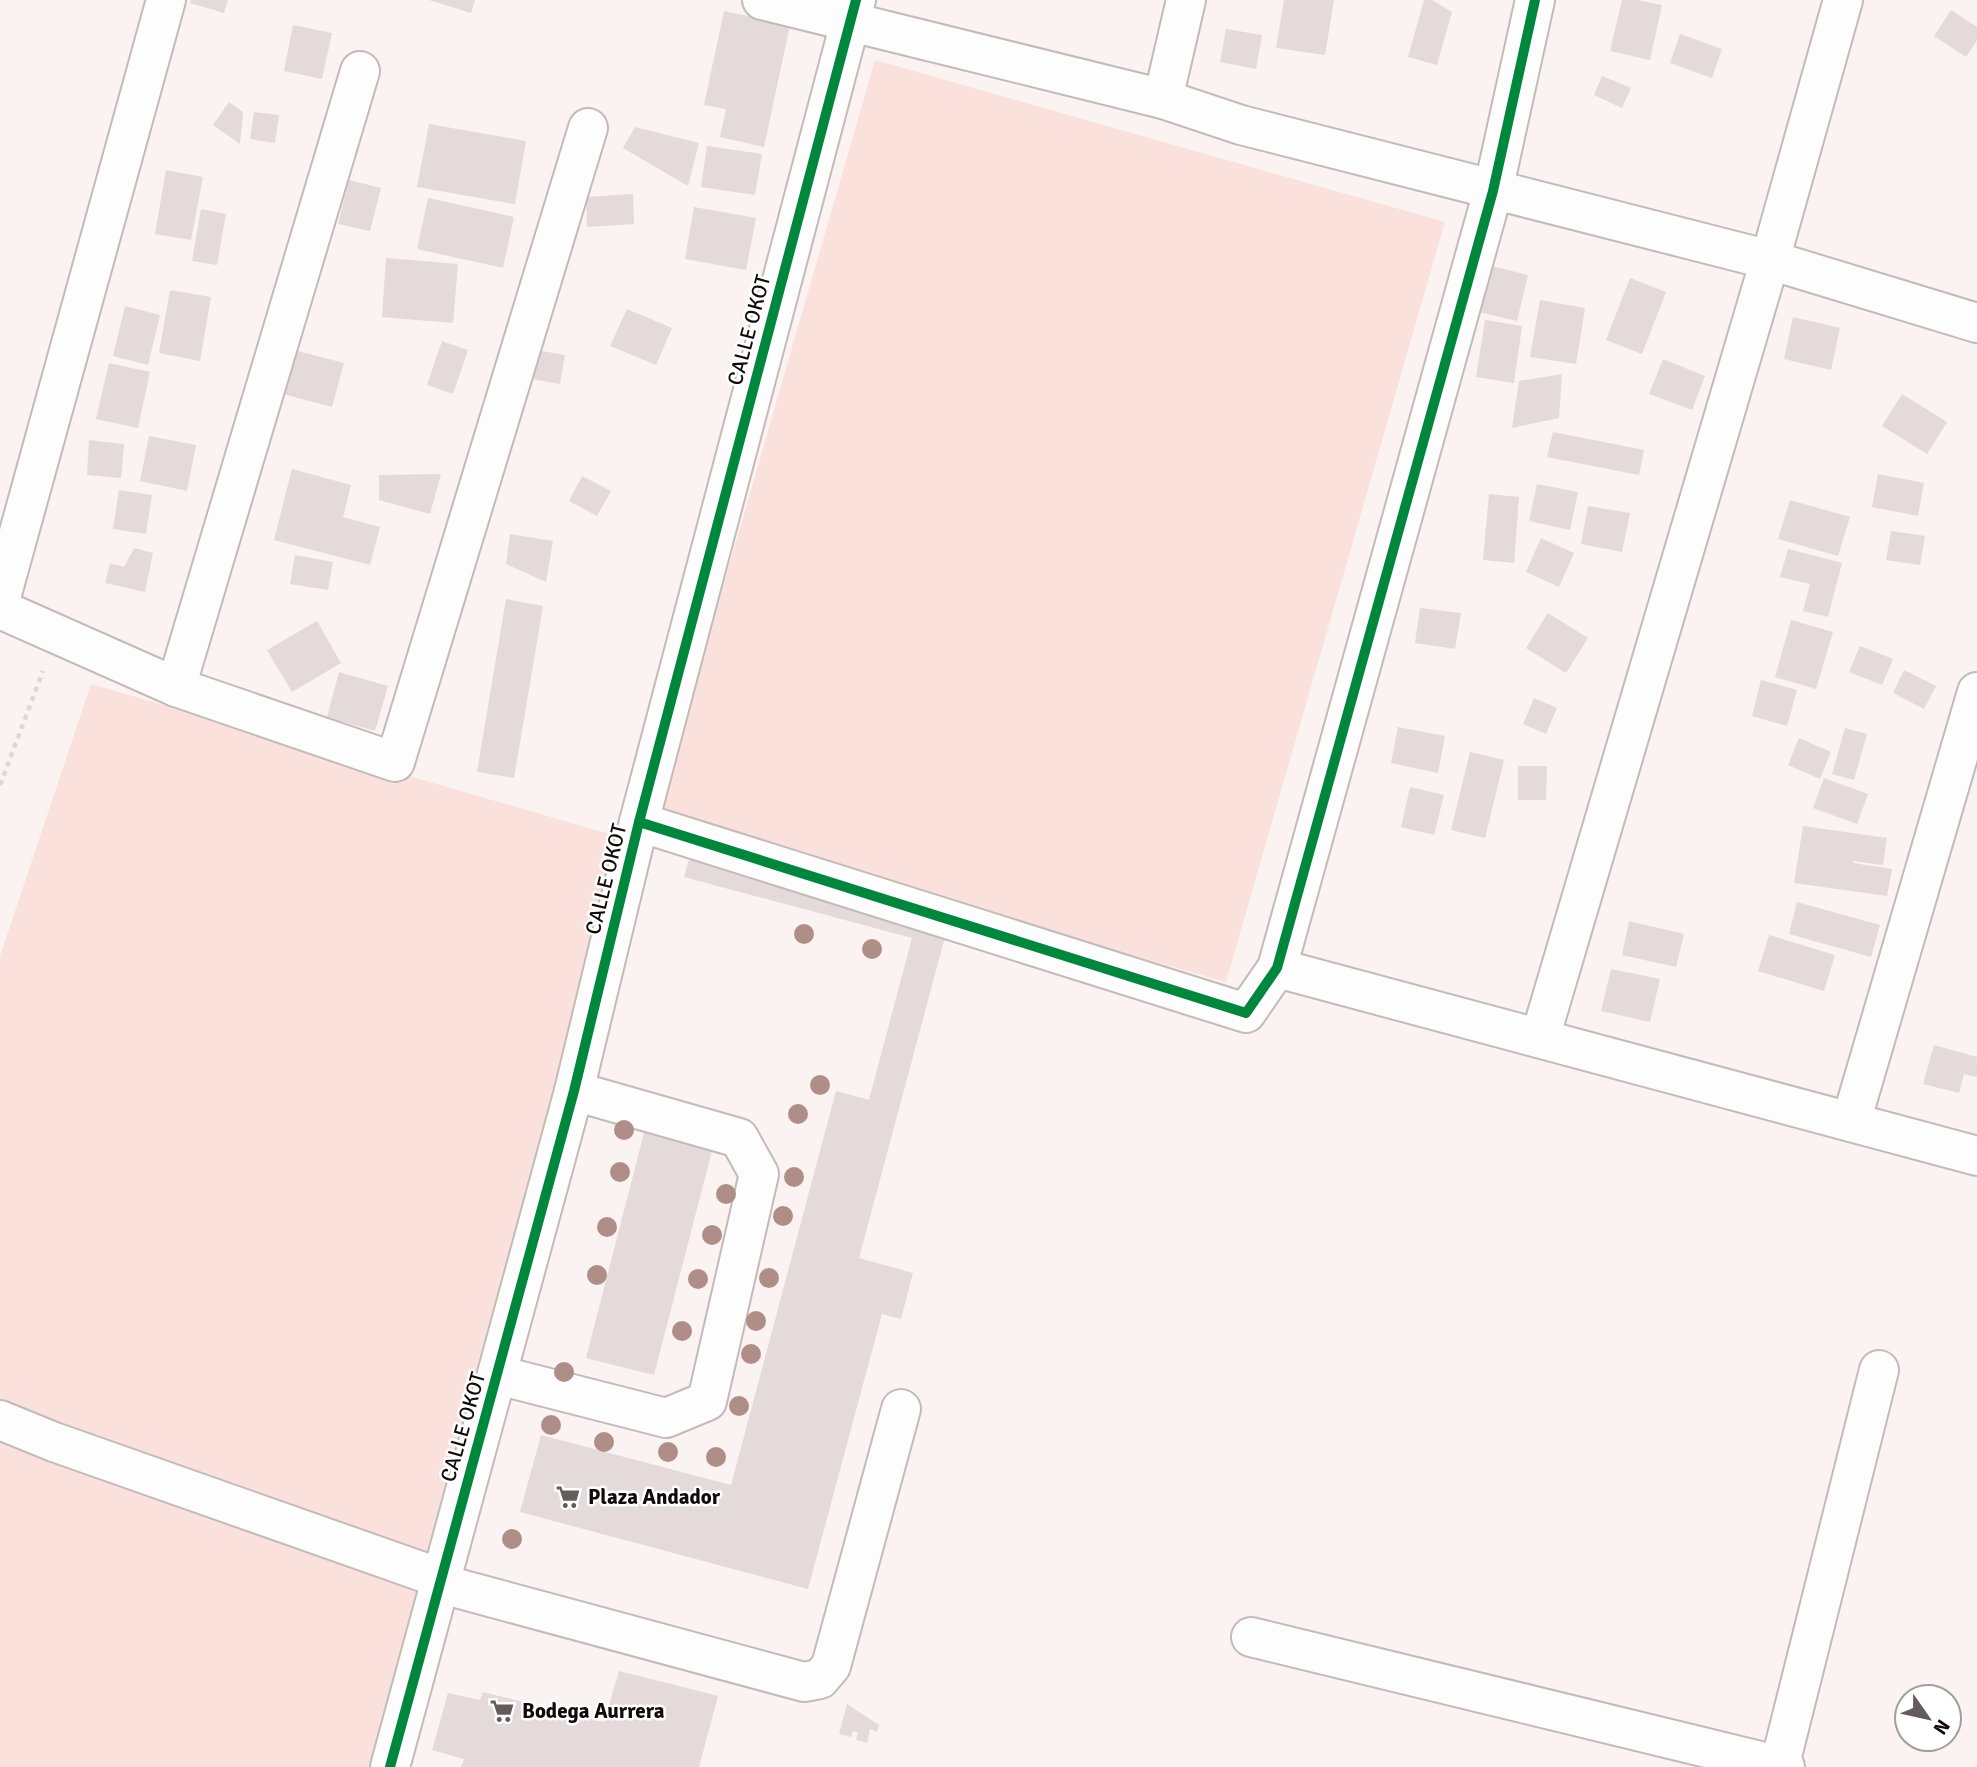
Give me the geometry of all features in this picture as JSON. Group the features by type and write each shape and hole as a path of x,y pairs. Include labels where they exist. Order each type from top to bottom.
{"street":[{"path":"0,601 166,0"},
{"path":"762,0 853,12 1163,99 1241,125 1770,260 1977,323"},
{"path":"1163,99 1186,0"},
{"path":"639,822 1245,1013 1277,968 1493,191 1535,0"},
{"path":"1540,1038 1770,260 1843,0"},
{"name":"CALLE OKOT","path":"390,1767 574,1091 639,822 853,12"},
{"path":"176,687 360,71"},
{"path":"0,609 176,687 395,762 588,128"},
{"path":"1851,1122 1977,692"},
{"path":"1277,968 1977,1156"},
{"path":"498,1375 666,1418 707,1401 759,1174 739,1138 574,1091"},
{"path":"1251,1637 1782,1766 1879,1370"},
{"path":"0,1420 439,1581 804,1682 820,1679 831,1666 901,1409"}],"path":[{"path":"0,785 57,634"}],"shaded area":[{"path":"875,60 1445,222 1226,982 656,819"},
{"path":"91,684 634,841 389,1767 0,1767 0,956"}],"building":[{"path":"191,0 228,0 224,13 190,3"},
{"path":"429,0 475,0 471,13"},
{"path":"1284,0 1334,0 1325,55 1276,48"},
{"path":"1424,0 1432,0 1452,12 1437,65 1408,57"},
{"path":"1622,0 1662,5 1650,60 1610,51"},
{"path":"1951,10 1977,27 1977,40 1966,57 1934,36"},
{"path":"724,11 790,25 764,147 720,137 726,109 704,105"},
{"path":"293,25 332,33 322,79 284,71"},
{"path":"1226,29 1262,35 1256,69 1220,62"},
{"path":"1680,34 1722,49 1712,78 1670,63"},
{"path":"1602,76 1631,88 1622,108 1594,95"},
{"path":"229,102 243,112 240,144 213,125"},
{"path":"254,112 279,115 275,143 250,139"},
{"path":"429,124 526,141 515,204 417,187"},
{"path":"635,127 699,143 688,186 623,148"},
{"path":"707,146 762,154 755,195 701,187"},
{"path":"166,170 203,177 191,240 155,234"},
{"path":"349,180 381,188 370,231 338,224"},
{"path":"633,194 634,224 587,227 586,197"},
{"path":"428,198 514,217 503,268 417,249"},
{"path":"694,207 756,218 746,270 685,259"},
{"path":"201,209 226,214 217,265 192,261"},
{"path":"386,258 458,264 453,323 382,317"},
{"path":"1487,265 1528,275 1517,321 1475,311"},
{"path":"1630,278 1666,292 1642,354 1606,340"},
{"path":"170,290 211,297 200,361 159,353"},
{"path":"1540,300 1585,308 1576,364 1530,357"},
{"path":"125,306 160,315 148,365 113,356"},
{"path":"627,309 672,328 656,365 610,346"},
{"path":"1793,317 1840,328 1831,370 1784,359"},
{"path":"1485,320 1522,326 1514,383 1476,377"},
{"path":"442,341 468,350 453,394 427,385"},
{"path":"525,348 565,355 560,384 520,377"},
{"path":"294,350 344,363 332,407 283,394"},
{"path":"1663,359 1705,376 1692,410 1649,394"},
{"path":"109,363 150,372 138,428 96,419"},
{"path":"1562,374 1559,418 1512,428 1519,381"},
{"path":"1902,394 1947,422 1927,454 1882,426"},
{"path":"1553,432 1644,450 1639,475 1547,457"},
{"path":"149,436 196,445 187,491 140,481"},
{"path":"89,440 124,444 121,478 87,475"},
{"path":"292,469 351,485 343,517 380,527 370,565 274,540"},
{"path":"441,474 430,514 379,500 379,475"},
{"path":"1878,474 1924,483 1918,516 1872,507"},
{"path":"582,476 611,491 597,516 569,501"},
{"path":"1537,484 1578,492 1570,530 1529,521"},
{"path":"119,490 152,495 146,534 113,529"},
{"path":"1489,494 1519,497 1514,563 1483,560"},
{"path":"1790,500 1850,517 1838,556 1778,539"},
{"path":"1588,506 1630,513 1622,552 1581,544"},
{"path":"1891,531 1925,536 1920,565 1886,560"},
{"path":"510,534 553,541 546,582 506,564"},
{"path":"1541,538 1574,553 1559,587 1526,572"},
{"path":"134,548 153,553 145,592 105,583 110,563 124,567"},
{"path":"1788,549 1842,563 1828,617 1803,611 1810,584 1780,577"},
{"path":"295,555 333,562 328,590 290,584"},
{"path":"506,599 543,606 514,778 477,772"},
{"path":"1420,608 1461,613 1455,649 1415,643"},
{"path":"1548,613 1588,638 1566,673 1526,648"},
{"path":"1791,620 1833,632 1816,689 1775,677"},
{"path":"317,621 341,663 292,692 267,650"},
{"path":"1860,646 1893,659 1882,685 1849,672"},
{"path":"1904,670 1936,686 1924,709 1893,693"},
{"path":"339,672 388,686 375,731 327,717"},
{"path":"1761,680 1797,690 1787,726 1752,716"},
{"path":"1534,698 1557,708 1546,734 1523,724"},
{"path":"1398,727 1445,736 1438,773 1391,763"},
{"path":"1845,728 1867,734 1854,780 1832,774"},
{"path":"1799,738 1831,752 1820,779 1788,765"},
{"path":"1470,752 1504,760 1485,838 1451,830"},
{"path":"1518,766 1547,766 1546,800 1518,800"},
{"path":"1824,778 1868,794 1857,824 1813,808"},
{"path":"1410,787 1444,795 1434,835 1401,827"},
{"path":"1803,826 1887,838 1883,865 1853,863 1892,869 1887,896 1794,883"},
{"path":"695,839 953,907 859,1258 913,1273 901,1319 882,1314 808,1589 520,1512 541,1435 731,1485 836,1091 869,1100 912,938 684,877"},
{"path":"1797,902 1880,925 1871,957 1789,934"},
{"path":"1629,921 1684,934 1676,967 1622,955"},
{"path":"1769,935 1835,955 1824,991 1758,971"},
{"path":"1611,969 1660,979 1650,1022 1601,1011"},
{"path":"1934,1045 1977,1057 1977,1077 1964,1074 1959,1093 1923,1084"},
{"path":"645,1129 713,1147 654,1375 586,1358"},
{"name":"Bodega Aurrera","path":"619,1671 718,1696 699,1767 461,1767 464,1759 432,1750 448,1693 480,1700 483,1692 604,1722"},
{"path":"847,1704 879,1725 877,1732 870,1729 867,1743 856,1740 858,1732 853,1731 851,1737 839,1734"}],"cycle path":[{"path":"390,1767 574,1091 639,822 856,0"},
{"path":"639,822 1246,1013 1277,968 1493,191 1535,0"}],"place":[{"name":"Plaza Andador","path":"568,1497"},
{"name":"Bodega Aurrera","path":"502,1711"}]}
